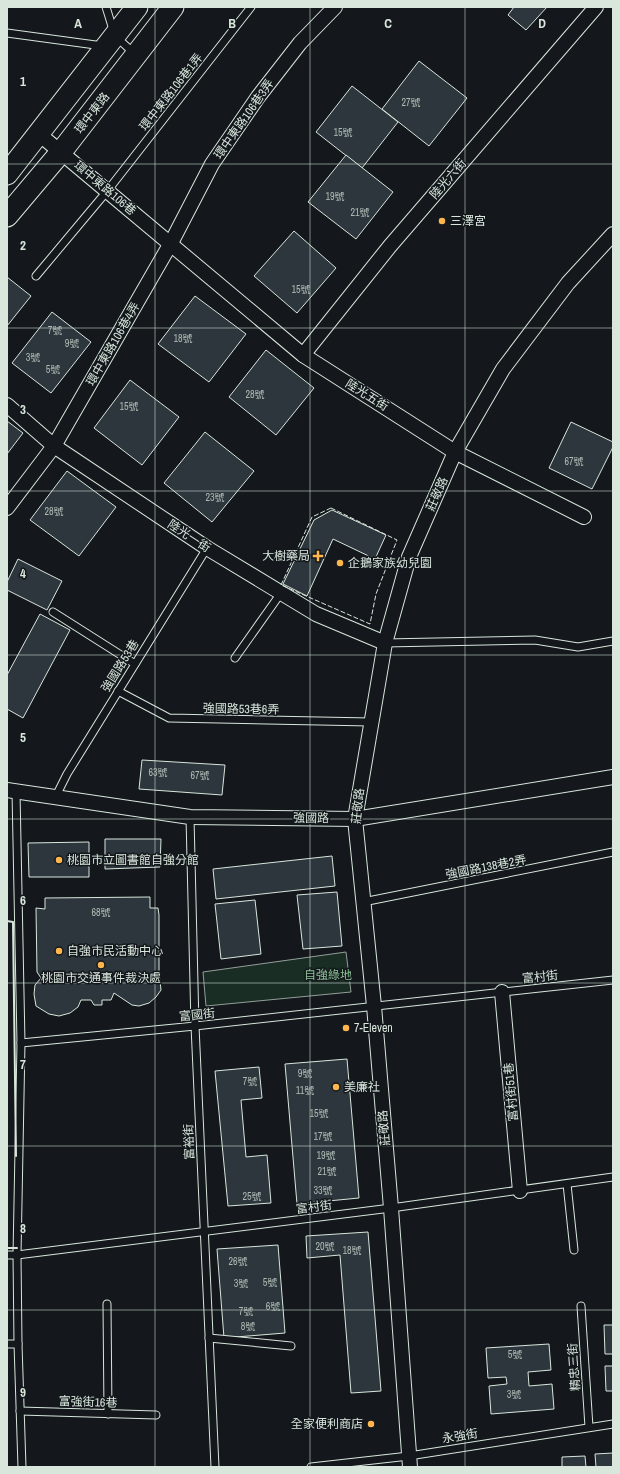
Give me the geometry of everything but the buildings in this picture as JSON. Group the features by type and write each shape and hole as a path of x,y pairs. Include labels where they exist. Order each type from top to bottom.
{"street":[{"path":"12,164 39,134 137,7"},
{"name":"環中東路","path":"7,216 61,152 173,7"},
{"name":"環中東路106巷3弄","path":"171,243 212,164 258,97 300,43 335,7"},
{"name":"陸光六街","path":"303,355 390,246 596,7"},
{"name":"環中東路106巷","path":"39,134 171,243"},
{"name":"莊敬路","path":"410,1461 374,1006 354,819 385,643 409,557 456,452 503,369 568,283 613,234"},
{"name":"陸光五街","path":"171,243 303,355 456,452 584,517"},
{"name":"環中東路106巷4弄","path":"7,508 54,446 171,243"},
{"name":"陸光一街","path":"7,405 54,446 207,548 316,614 385,643"},
{"name":"強國路","path":"11,791 190,817 354,819 613,777"},
{"name":"富村街51巷","path":"502,992 520,1191"}],"lane":[{"path":"106,7 111,41"},
{"name":"環中東路106巷1弄","path":"36,276 108,190 251,7"},
{"path":"7,33 111,41 137,55"},
{"name":"強國路53巷","path":"55,798 66,774 207,548"},
{"path":"235,658 281,593"},
{"path":"53,612 135,664"},
{"path":"385,643 535,640 578,647 613,641"},
{"name":"強國路53巷6弄","path":"118,691 169,718 371,722"},
{"path":"11,791 21,1043 17,1255 22,1467"},
{"name":"富裕街","path":"190,817 195,1026 215,1467"},
{"name":"強國路138巷2弄","path":"363,902 613,852"},
{"name":"富村街","path":"374,1006 613,980"},
{"name":"富國街","path":"21,1043 195,1026 374,1006"},
{"name":"富村街","path":"7,1255 17,1255 391,1208 613,1177"},
{"path":"567,1184 574,1250"},
{"path":"107,1304 108,1414"},
{"name":"精忠三街","path":"581,1306 589,1427"},
{"path":"209,1338 291,1346"},
{"path":"7,1344 18,1344"},
{"name":"富強街16巷","path":"20,1411 156,1416"},
{"name":"永強街","path":"311,1467 410,1461 589,1427 613,1424"}],"green space":[{"name":"自強綠地","path":"346,952 351,992 206,1006 203,972"}],"fence":[{"path":"331,508 397,540 376,594 370,624 281,585 312,517 331,508"}],"wall":[{"path":"7,921 13,922 16,1156"},
{"path":"7,1248 17,1248"}],"place":[{"name":"三澤宮","path":"442,221"},
{"name":"大樹藥局","path":"318,556"},
{"name":"企鵝家族幼兒園","path":"340,563"},
{"name":"桃園市立圖書館自強分館","path":"59,860"},
{"name":"自強市民活動中心","path":"59,951"},
{"name":"桃園市交通事件裁決處","path":"101,965"},
{"name":"7-Eleven","path":"346,1028"},
{"name":"美廉社","path":"336,1087"},
{"name":"全家便利商店","path":"371,1424"}]}
